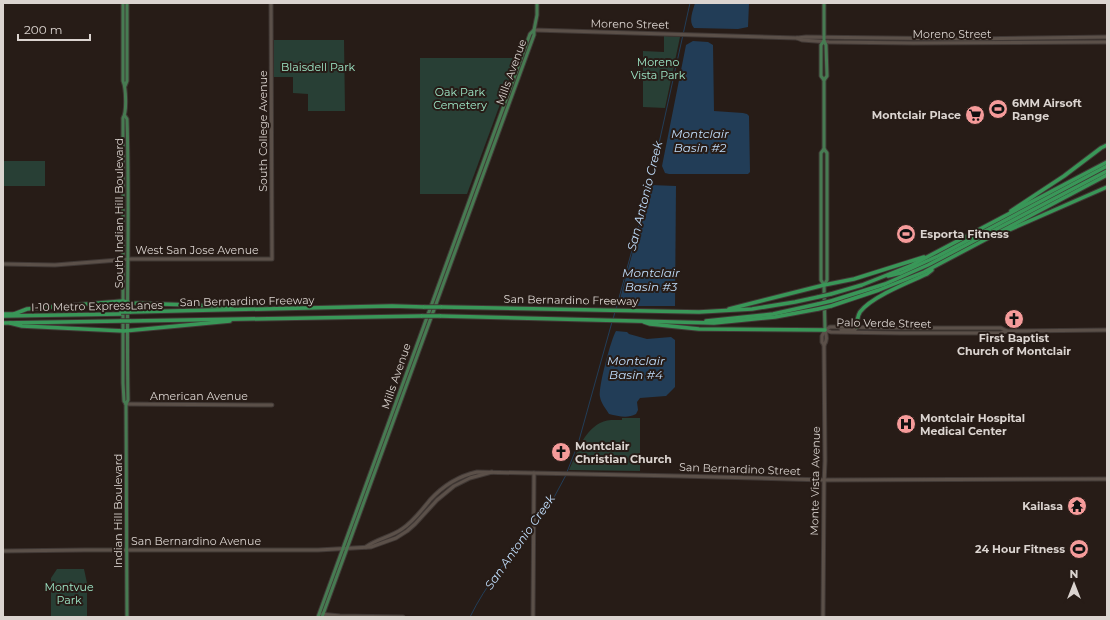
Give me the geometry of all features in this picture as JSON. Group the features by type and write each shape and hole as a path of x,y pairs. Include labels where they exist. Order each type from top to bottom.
{"highway":[{"path":"993,223 1051,185 1107,145"},
{"name":"San Bernardino Freeway","path":"3,323 422,316 639,320 699,323 754,319 831,303 879,290 938,265 988,238 1103,171 1107,162"},
{"path":"831,303 866,291 923,268 1103,171 1107,166"},
{"path":"882,277 894,276 916,267 1103,171 1107,171"},
{"name":"San Bernardino Freeway","path":"3,315 392,306 699,312 767,307 831,294 882,277 933,254 993,223 1103,171"},
{"name":"San Bernardino Freeway","path":"1103,171 1107,175"},
{"path":"988,238 1010,230 1107,187"},
{"path":"724,310 854,278 933,254"},
{"path":"857,327 859,314 868,305 879,297 927,274 938,265"},
{"path":"14,314 27,309 125,302 222,306 236,309"},
{"name":"I-10 Metro ExpressLanes","path":"3,315 121,313"},
{"path":"10,323 22,326 126,331 257,318"},
{"path":"639,320 650,324 692,329 825,330"}],"main road":[{"name":"South Indian Hill Boulevard","path":"123,3 123,81 125,86"},
{"name":"South Indian Hill Boulevard","path":"126,404 124,400 123,383 126,331 123,118 125,116 125,86 127,81 127,3"},
{"path":"534,30 537,16 537,3"},
{"name":"Monte Vista Avenue","path":"824,3 824,39 826,46 827,76 824,80 824,149 821,153 821,280 824,285 825,330"},
{"name":"Mills Avenue","path":"318,615 530,34 534,30"},
{"name":"Mills Avenue","path":"322,616 510,102 534,35 534,30"},
{"name":"Monte Vista Avenue","path":"824,39 821,46 821,76 824,80"},
{"path":"506,100 510,102"},
{"name":"South Indian Hill Boulevard","path":"125,116 127,119 128,144 128,260 125,302"},
{"name":"Indian Hill Boulevard","path":"126,404 127,617"}],"street":[{"name":"South College Avenue","path":"271,3 272,259"},
{"name":"Moreno Street","path":"534,30 797,38 802,40 1107,37"},
{"name":"Moreno Street","path":"824,39 913,43 1107,42"},
{"name":"West San Jose Avenue","path":"3,264 55,265 124,260 272,259"},
{"name":"Palo Verde Street","path":"825,330 830,327 857,327 1001,328 1007,331"},
{"path":"835,332 846,329 855,330 857,327"},
{"name":"Palo Verde Street","path":"825,330 835,332 900,333 1001,333 1007,331 1107,330"},
{"name":"Monte Vista Avenue","path":"823,617 825,480 824,345 822,342 822,336 825,330"},
{"name":"American Avenue","path":"126,404 272,405"},
{"name":"San Bernardino Street","path":"342,550 371,547 383,543 407,531 437,500 454,486 470,478 493,472 825,480 1107,479"},
{"path":"534,473 534,617"},
{"name":"San Bernardino Avenue","path":"3,551 342,550"},
{"path":"318,615 403,617"}],"green space":[{"name":"Moreno Vista Park","path":"664,36 680,37 665,108 643,107 643,51 664,52"},
{"name":"Blaisdell Park","path":"274,40 344,40 345,111 308,111 308,94 293,93 293,77 274,77"},
{"name":"Oak Park Cemetery","path":"420,58 517,58 467,194 420,194"},
{"path":"3,161 45,161 45,186 3,186"},
{"path":"622,418 640,418 640,471 569,470 585,437 594,427 605,421 622,420"},
{"name":"Montvue Park","path":"57,569 84,569 87,583 87,617 51,617 51,578"}],"water":[{"path":"695,3 749,3 748,27 738,29 694,28 691,19"},
{"name":"Montclair Basin #2","path":"693,41 708,42 713,45 714,111 743,113 749,116 750,172 748,174 669,174 665,173 662,166 686,45"},
{"name":"Montclair Basin #3","path":"651,185 676,186 675,306 618,306"},
{"name":"Montclair Basin #4","path":"616,331 627,332 629,334 647,339 671,337 675,340 675,387 666,396 640,398 637,402 638,410 633,416 622,417 609,414 602,404 600,397 605,364"}],"waterway":[{"name":"San Antonio Creek","path":"616,309 650,184 690,3"},
{"name":"San Antonio Creek","path":"613,319 615,312"},
{"name":"San Antonio Creek","path":"567,472 578,444 612,322"},
{"name":"San Antonio Creek","path":"535,525 551,503 566,475"},
{"name":"San Antonio Creek","path":"470,617 483,593 533,527"}],"place":[{"name":"6MM Airsoft Range","path":"998,109"},
{"name":"Montclair Place","path":"975,115"},
{"name":"Esporta Fitness","path":"906,234"},
{"name":"First Baptist Church of Montclair","path":"1014,319"},
{"name":"Montclair Hospital Medical Center","path":"906,424"},
{"name":"Montclair Christian Church","path":"561,452"},
{"name":"Kailasa","path":"1077,506"},
{"name":"24 Hour Fitness","path":"1079,549"}]}
